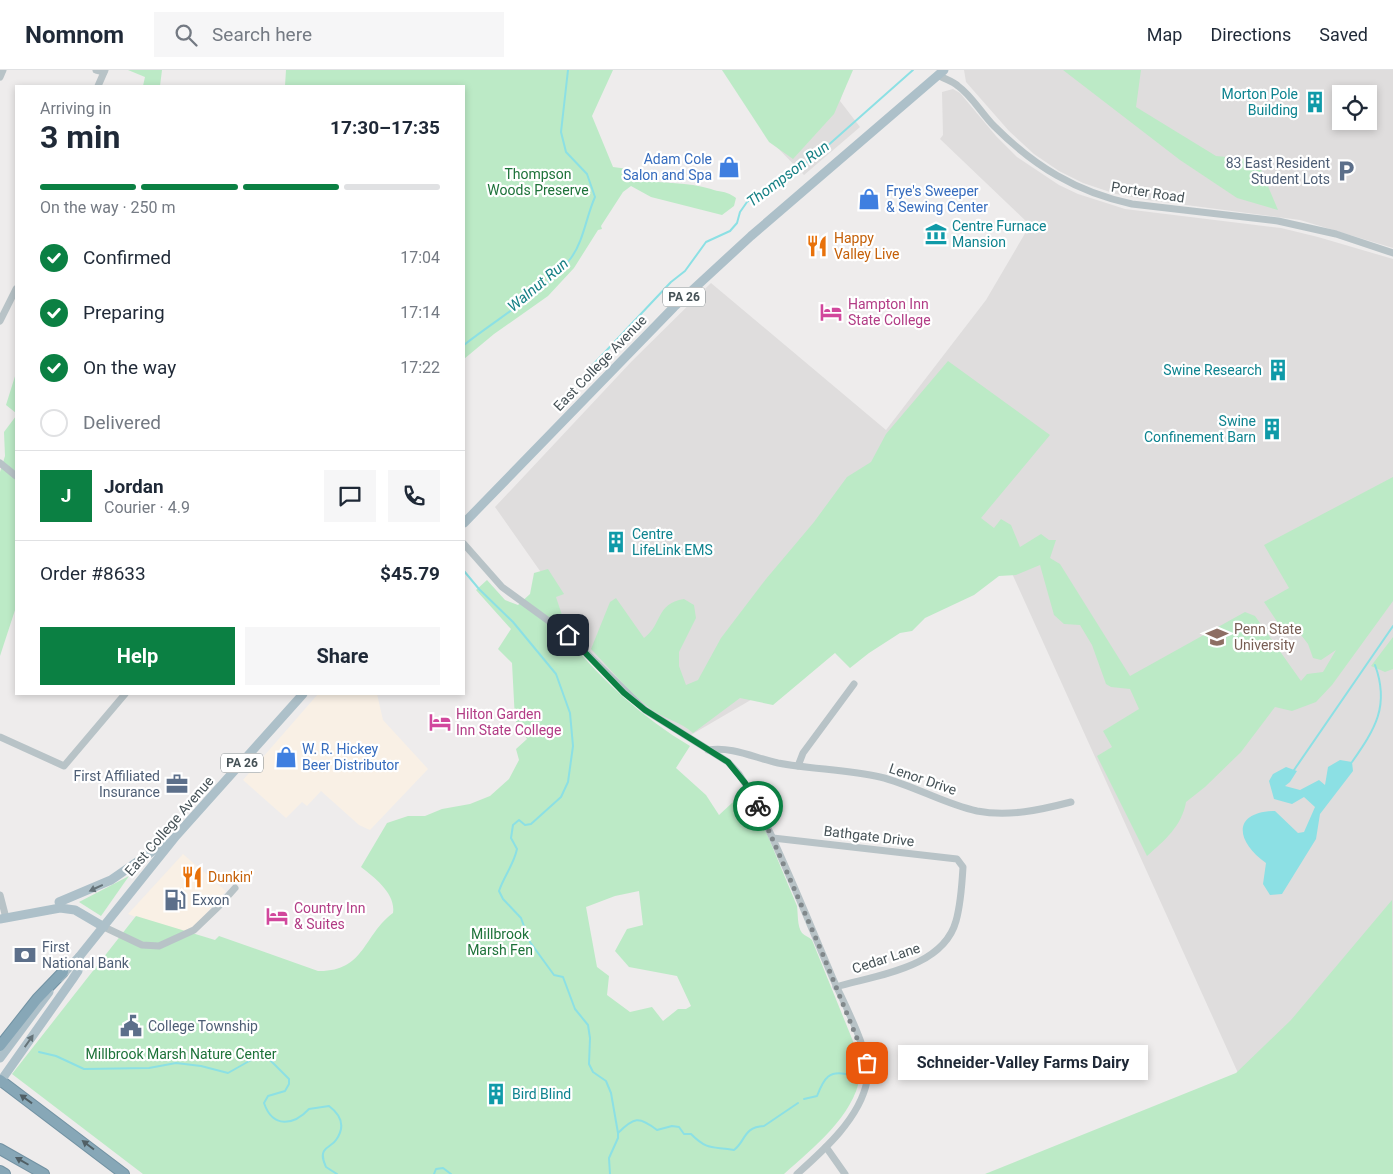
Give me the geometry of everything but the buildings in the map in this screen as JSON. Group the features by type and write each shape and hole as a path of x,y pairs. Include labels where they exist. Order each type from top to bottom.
{"highway":[{"path":"0,1046 37,999 63,972"},
{"path":"0,1081 124,1174"},
{"path":"0,1149 44,1174"},
{"path":"0,1171 5,1174"}],"main road":[{"name":"East College Avenue","path":"465,523 674,307 758,230 941,73"},
{"name":"East College Avenue","path":"0,1058 63,972 79,957 180,832 302,695"},
{"path":"5,918 59,902 111,880 180,832"},
{"path":"59,902 79,905 96,917 104,926"},
{"path":"5,918 69,908 104,926"},
{"name":"East College Avenue","path":"0,1081 72,980 79,966 79,957"}],"street":[{"path":"0,77 3,70"},
{"path":"96,70 104,71 98,85"},
{"name":"Porter Road","path":"941,73 958,86 1008,140 1033,162 1078,188 1132,204 1278,220 1336,234 1393,253"},
{"path":"0,321 15,291"},
{"path":"0,463 15,475"},
{"path":"465,545 502,586 568,635 624,693 645,710 728,762 739,774 751,793 773,838 861,1044 867,1063 868,1079 862,1097 826,1147 797,1174"},
{"path":"798,766 803,753 854,684"},
{"path":"0,737 64,766 124,695"},
{"name":"Lenor Drive","path":"708,750 730,749 798,766 885,778 908,784 977,811 997,813 1029,812 1071,802"},
{"name":"Bathgate Drive","path":"773,838 957,858 961,862"},
{"name":"Cedar Lane","path":"836,987 916,964 941,948 956,921 963,867 961,862"},
{"path":"104,926 146,947 159,946 194,930 235,888"},
{"path":"0,895 5,918"},
{"path":"826,1147 845,1174"}],"shaded area":[{"path":"851,70 840,101 860,127 804,175 772,142"},
{"path":"964,70 1393,70 1393,248 1300,220 1116,194 1083,183 1059,171 1034,154 1009,131 966,82"},
{"name":"Penn State University","path":"953,89 960,93 996,136 1017,157 1059,185 1078,194 1125,209 1281,228 1393,259 1393,1174 1238,1073 1010,569 835,651 689,736 651,712 565,630 552,588 495,507 632,361 711,283 886,430 986,300 1030,225 940,139 943,135 942,92"},
{"path":"317,695 377,695 383,720 428,769 370,830 359,825 321,791 307,806 302,802 286,818 243,780"},
{"path":"183,854 226,891 186,936 128,914"}],"green space":[{"path":"128,70 162,70 160,85 143,85 145,77"},
{"name":"Thompson Woods Preserve","path":"286,70 613,70 592,116 613,167 628,169 639,181 693,185 726,193 736,198 734,206 722,215 651,197 631,186 623,192 601,226 602,229 598,230 574,268 548,296 494,334 465,358 465,85 285,85"},
{"path":"722,70 853,70 834,114 793,159 769,142"},
{"path":"1063,70 1141,70 1136,107 1216,156 1257,160 1278,210 1237,198 1180,160"},
{"path":"948,361 1050,435 981,518 994,528 1001,519 1011,525 1020,547 1041,534 1049,540 1056,540 1050,558 1060,564 1130,676 1245,612 1255,616 1301,681 1307,674 1323,672 1336,650 1321,660 1313,658 1308,644 1298,631 1278,623 1264,602 1289,588 1264,545 1393,477 1393,601 1332,685 1316,702 1292,711 1275,707 1241,752 1205,787 1186,802 1184,811 1176,826 1166,839 1147,856 1097,756 1112,747 1103,731 1139,709 1130,689 1111,687 1106,684 1092,645 1080,625 1064,624 1054,615 1040,565 1016,575 999,576 974,595 925,618 912,631 900,633 850,668 835,653 773,705 740,698 693,733 652,710 628,689 591,649 610,602 616,598 644,638 650,633 668,605 684,599 694,605 696,618 679,652 679,666 686,685 698,680 721,638 766,579 814,522 847,477 871,462 886,434"},
{"path":"15,376 15,412 6,405"},
{"path":"15,417 15,610 0,656 0,472 5,456 4,432"},
{"name":"Millbrook Marsh Nature Center","path":"548,569 564,594 556,597 562,615 579,626 569,640 582,655 610,685 640,711 690,746 676,768 706,795 719,815 732,803 747,795 767,834 797,906 800,930 812,940 859,1056 860,1076 850,1105 819,1142 784,1174 143,1174 12,1074 136,916 215,940 219,936 318,971 333,970 354,959 362,951 375,931 393,913 393,906 388,893 378,881 361,867 387,823 408,816 425,816 442,809 470,804 490,796 509,779 519,760 516,749 527,739 515,720 512,663 498,649 511,629 476,590 487,580 505,600 518,605 530,594 534,573","holes":["639,891 643,925 627,929 615,951 629,967 677,976 691,1006 686,1009 678,1009 663,1021 652,1007 630,1012 607,995 609,976 597,967 586,907 615,896"]},
{"path":"1393,637 1393,669 1385,672 1371,666"},
{"path":"129,876 101,916 79,902"},
{"path":"1392,900 1393,1174 985,1174 1236,1073 1291,1020"}],"water":[{"path":"1340,760 1352,762 1353,771 1320,814 1316,839 1282,894 1270,895 1263,884 1266,863 1256,855 1244,838 1245,822 1261,813 1275,811 1298,833 1304,832 1315,807 1304,797 1292,804 1274,799 1269,781 1273,774 1286,767 1297,771 1285,786 1300,790 1319,780 1325,785 1328,767"}],"waterway":[{"name":"Walnut Run","path":"465,344 535,293 561,270 571,258 582,236 595,197 587,174 566,152 561,132 568,70"},
{"name":"Thompson Run","path":"589,369 671,282 685,271 706,242 730,231 737,223 740,212 747,202 783,181 825,148 913,70"},
{"name":"Thompson Run","path":"465,572 479,589 513,622 556,674 570,713 573,746 568,782 561,797 531,824 525,825 519,820 513,825 511,838 517,849 514,860 499,891 503,899 521,918 530,942 554,975 563,977 575,1009 588,1025 590,1038 589,1064 593,1072 606,1081 611,1093 618,1133 618,1138 609,1158 610,1174"},
{"path":"1294,770 1393,626"},
{"path":"1352,762 1367,739 1378,716 1381,693 1375,665"},
{"path":"39,1052 56,1056 84,1069 149,1068 176,1063 201,1066 228,1073 251,1060 269,1059 289,1079 289,1084 285,1091 268,1096 264,1103 268,1111 278,1121 291,1121 309,1109 329,1106 337,1113 341,1121 341,1130 335,1142 325,1149 323,1153 326,1167 337,1174"},
{"path":"804,1099 817,1096 822,1084 832,1074 843,1073 850,1075 858,1070 865,1071"},
{"path":"618,1133 628,1124 637,1120 646,1122 657,1130 672,1126 679,1127 684,1134 691,1134 706,1145 734,1150 752,1129 764,1126 798,1103"},
{"path":"434,1174 436,1169 443,1168 451,1174"}],"way so far":[{"path":"758,806 861,1044 867,1063"}],"place":[{"name":"Morton Pole Building","path":"1315,102"},
{"name":"Adam Cole Salon and Spa","path":"729,167"},
{"name":"83 East Resident Student Lots","path":"1346,171"},
{"name":"Frye's Sweeper & Sewing Center","path":"869,199"},
{"name":"Centre Furnace Mansion","path":"936,234"},
{"name":"Happy Valley Live","path":"817,246"},
{"name":"Hampton Inn State College","path":"831,312"},
{"name":"Swine Research","path":"1278,370"},
{"name":"Swine Confinement Barn","path":"1272,429"},
{"name":"Centre LifeLink EMS","path":"616,542"},
{"name":"Penn State University","path":"1217,637"},
{"name":"Hilton Garden Inn State College","path":"440,722"},
{"name":"W. R. Hickey Beer Distributor","path":"286,757"},
{"name":"First Affiliated Insurance","path":"177,784"},
{"name":"Dunkin'","path":"192,877"},
{"name":"Exxon","path":"175,900"},
{"name":"Country Inn & Suites","path":"277,916"},
{"name":"First National Bank","path":"25,955"},
{"name":"College Township","path":"131,1026"},
{"name":"Schneider-Valley Farms Dairy","path":"867,1063"},
{"name":"Bird Blind","path":"496,1094"}],"route":[{"path":"568,635 624,693 645,710 728,762 739,774 758,806"}],"park label":[{"name":"Millbrook Marsh Fen","path":"500,942"}]}
